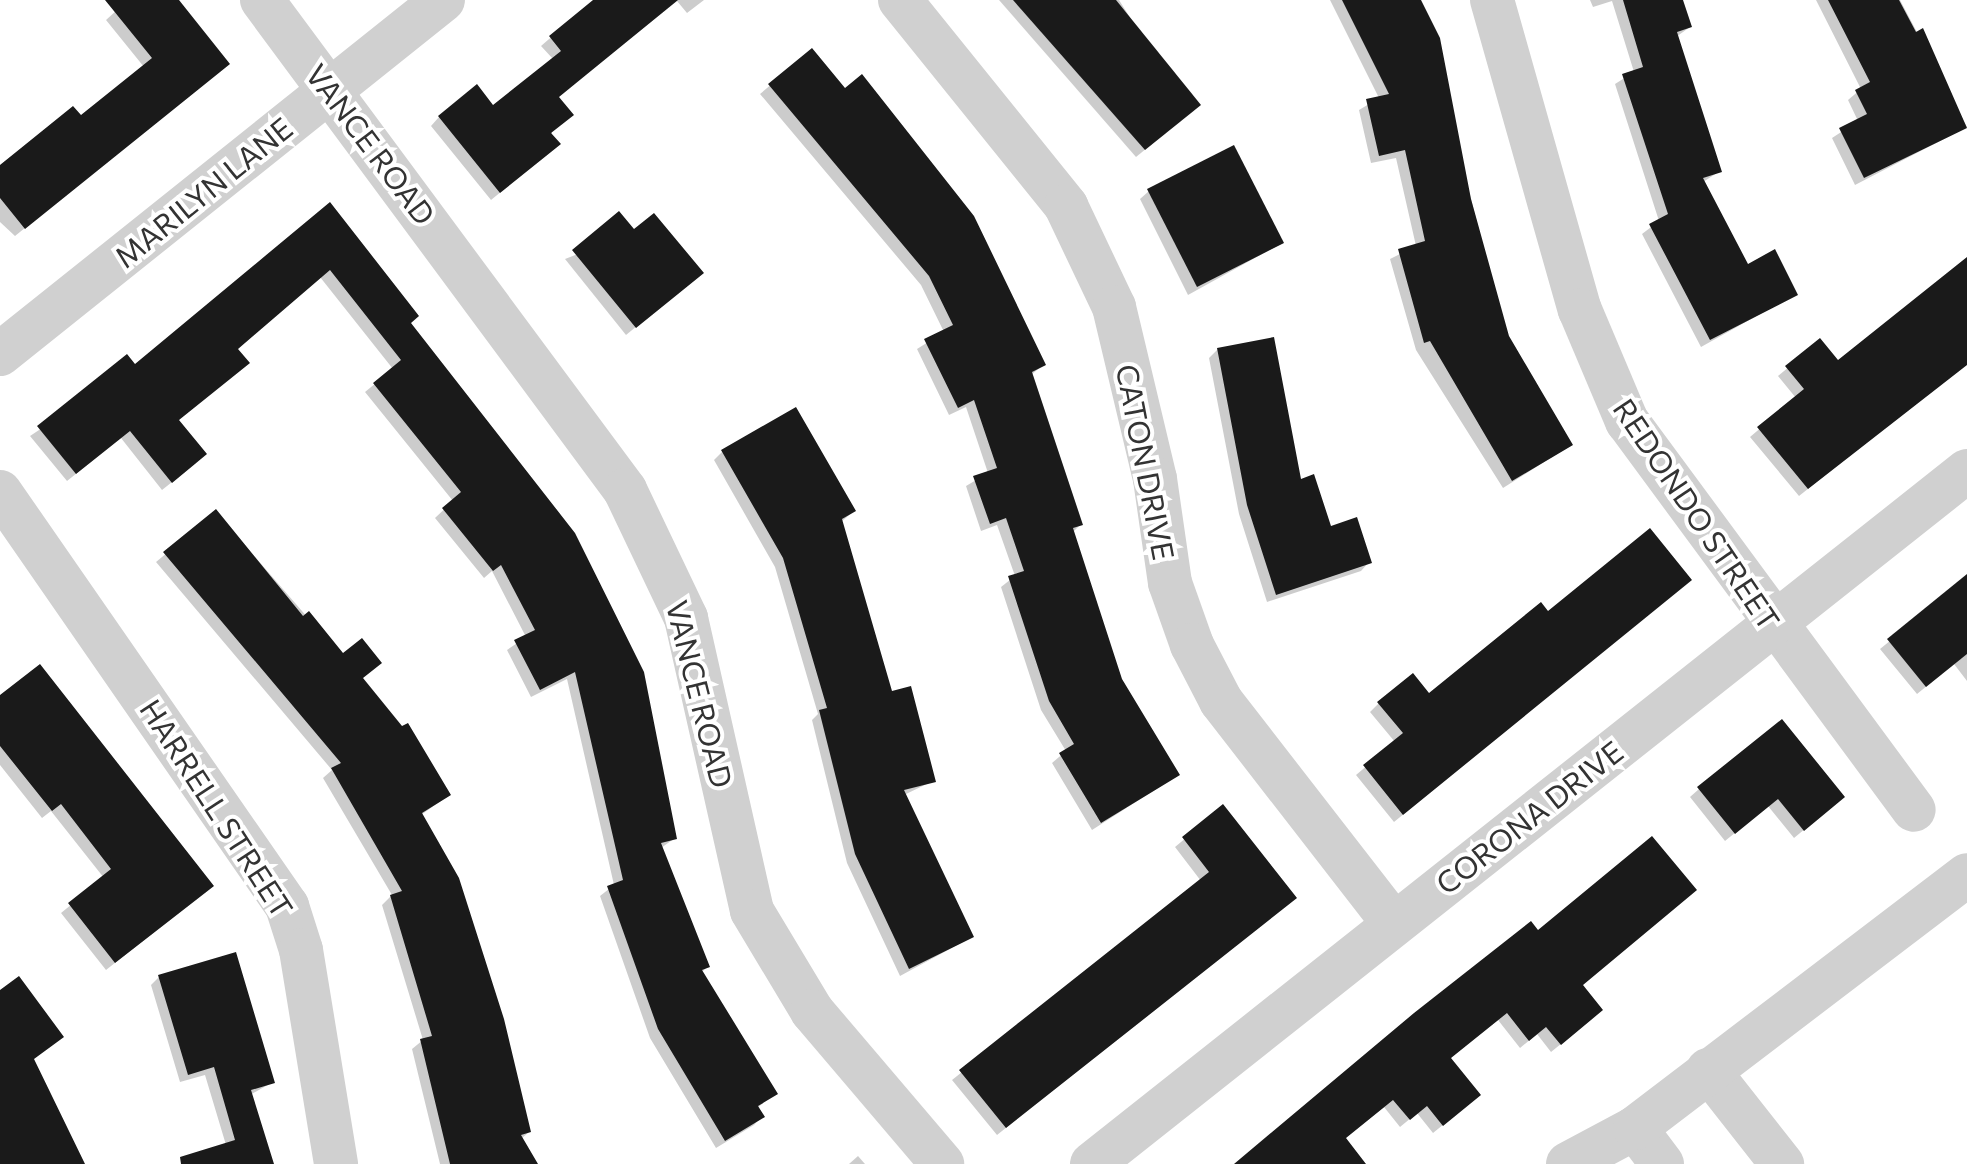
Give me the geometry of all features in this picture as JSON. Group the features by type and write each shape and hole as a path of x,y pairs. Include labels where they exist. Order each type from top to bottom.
{"street":[{"name":"VANCE ROAD","path":"262,0 332,88 625,490 686,618 752,911 812,1011 942,1164"},
{"name":"MARILYN LANE","path":"0,354 443,0"},
{"name":"CATON DRIVE","path":"900,0 1066,206 1114,307 1155,479 1170,583 1192,645 1221,701 1394,924"},
{"name":"REDONDO STREET","path":"1492,0 1580,310 1627,421 1771,626 1914,810"},
{"name":"CORONA DRIVE","path":"1092,1164 1967,471"},
{"name":"HARRELL STREET","path":"0,492 287,906 301,950 336,1164"},
{"path":"1568,1164 1635,1128 1967,875"},
{"path":"1708,1070 1782,1164"},
{"path":"1635,1128 1662,1164"}],"building":[{"path":"105,0 179,0 230,64 25,229 0,198 0,165 73,106 81,115 152,58"},
{"path":"593,0 678,0 559,97 574,115 551,133 561,144 500,193 438,116 477,84 493,105 561,51 549,36"},
{"path":"1013,0 1116,0 1201,105 1145,150"},
{"path":"1342,0 1421,0 1440,38 1471,199 1509,336 1573,445 1512,481 1430,341 1424,343 1398,249 1425,241 1405,150 1379,156 1366,99 1389,94"},
{"path":"1623,0 1683,0 1692,27 1677,32 1722,172 1703,178 1748,264 1775,249 1798,295 1710,340 1649,224 1668,214 1622,74 1643,67"},
{"path":"1828,0 1899,0 1916,32 1923,28 1967,128 1864,178 1839,128 1867,114 1855,90 1870,82"},
{"path":"812,48 845,88 862,74 974,216 1046,365 1032,372 1083,525 1073,528 1122,679 1180,775 1101,823 1059,753 1074,744 1049,701 1008,576 1024,571 1006,518 990,524 973,476 997,468 974,400 958,408 924,339 953,325 929,276 768,84"},
{"path":"1234,145 1284,243 1197,287 1147,189"},
{"path":"330,202 419,316 411,323 575,533 644,672 677,839 661,843 710,967 702,970 778,1094 758,1106 765,1117 725,1141 658,1029 607,886 623,880 575,672 540,690 514,640 535,630 501,565 493,571 442,508 461,492 373,383 401,360 330,270 238,349 250,363 179,420 207,454 172,483 130,431 76,474 37,426 127,354 135,364"},
{"path":"619,211 634,229 654,213 704,273 636,328 572,250"},
{"path":"1967,257 1967,365 1808,489 1757,427 1804,389 1785,366 1820,338 1838,360"},
{"path":"1274,337 1301,479 1314,474 1331,526 1357,517 1372,563 1276,595 1247,505 1217,348"},
{"path":"796,407 856,511 842,519 892,691 911,686 936,782 904,790 974,937 909,969 855,854 819,710 827,708 783,558 721,450"},
{"path":"216,509 303,616 309,611 343,653 362,638 382,663 363,678 402,726 408,723 451,795 422,813 459,878 504,1019 531,1132 521,1135 538,1164 450,1164 420,1039 432,1036 390,895 402,891 331,768 341,763 163,552"},
{"path":"1650,528 1692,580 1403,815 1363,765 1403,733 1377,702 1413,673 1429,693 1541,602 1548,611"},
{"path":"1967,574 1967,654 1926,687 1887,639"},
{"path":"40,664 214,886 115,963 68,903 111,869 61,804 52,811 0,746 0,695"},
{"path":"1782,719 1845,797 1804,831 1778,799 1735,834 1697,787"},
{"path":"1223,804 1297,898 1006,1128 959,1070 1209,872 1182,837"},
{"path":"1652,836 1697,890 1583,985 1603,1010 1561,1045 1546,1027 1529,1041 1507,1013 1451,1058 1481,1095 1443,1126 1427,1106 1410,1120 1393,1100 1346,1138 1366,1164 1234,1164 1414,1013 1531,921 1538,930"},
{"path":"236,952 275,1083 251,1090 274,1164 181,1164 180,1157 235,1140 214,1067 188,1075 158,975"},
{"path":"19,976 64,1037 34,1059 85,1164 0,1164 0,990"}]}
